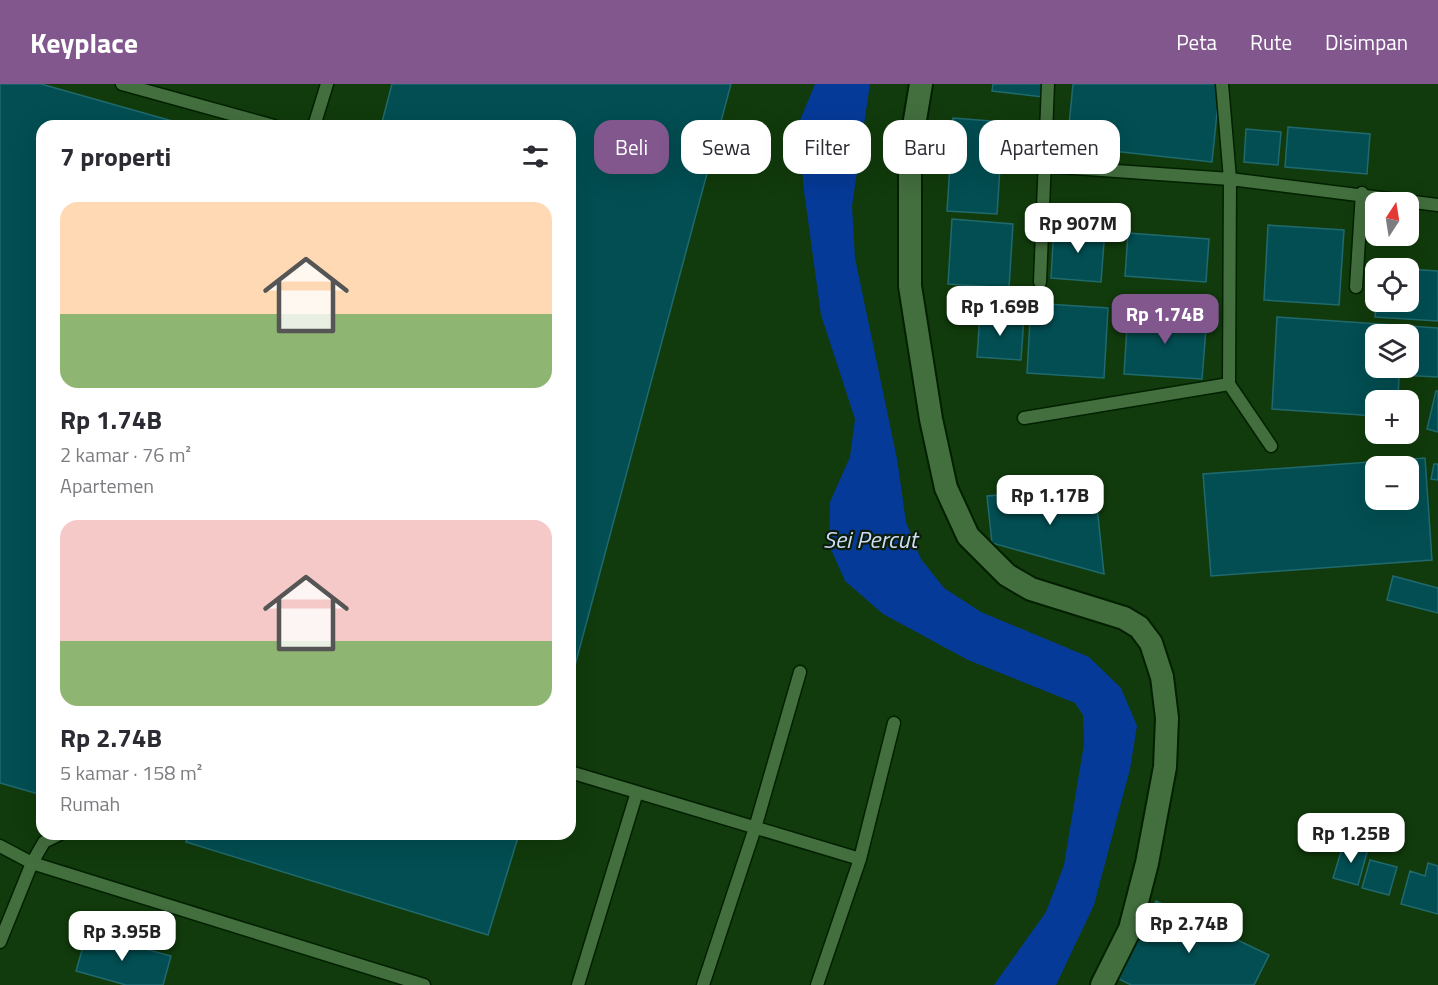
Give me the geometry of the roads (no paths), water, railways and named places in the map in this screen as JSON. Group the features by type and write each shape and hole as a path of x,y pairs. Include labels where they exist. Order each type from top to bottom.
{"street":[{"path":"921,84 910,150 910,286 931,419 946,488 968,536 1007,575 1031,589 1124,618 1139,627 1151,643 1162,677 1167,718 1165,767 1147,864 1130,929 1102,985"}],"lane":[{"path":"122,84 252,120"},
{"path":"316,120 327,84"},
{"path":"1046,120 1048,84"},
{"path":"1222,84 1230,179 1229,384 1271,446"},
{"path":"1120,172 1230,179 1362,193 1438,204"},
{"path":"1040,282 1044,174"},
{"path":"1356,287 1362,193"},
{"path":"1024,418 1229,384"},
{"path":"703,985 755,828 801,672"},
{"path":"817,985 860,859 894,723"},
{"path":"576,773 860,859"},
{"path":"578,985 637,792"},
{"path":"0,942 32,862 44,842 48,840"},
{"path":"0,846 32,862 424,985"}],"water":[{"name":"Sei Percut","path":"815,84 870,84 865,120 800,120"},
{"name":"Sei Percut","path":"802,174 857,174 852,206 855,258 897,459 906,522 921,559 944,588 981,612 1089,657 1121,688 1137,726 1130,769 1094,905 1056,985 994,985 1046,912 1064,865 1084,744 1083,715 1075,703 968,660 883,614 845,581 829,545 830,502 850,457 855,419 821,315"}]}
